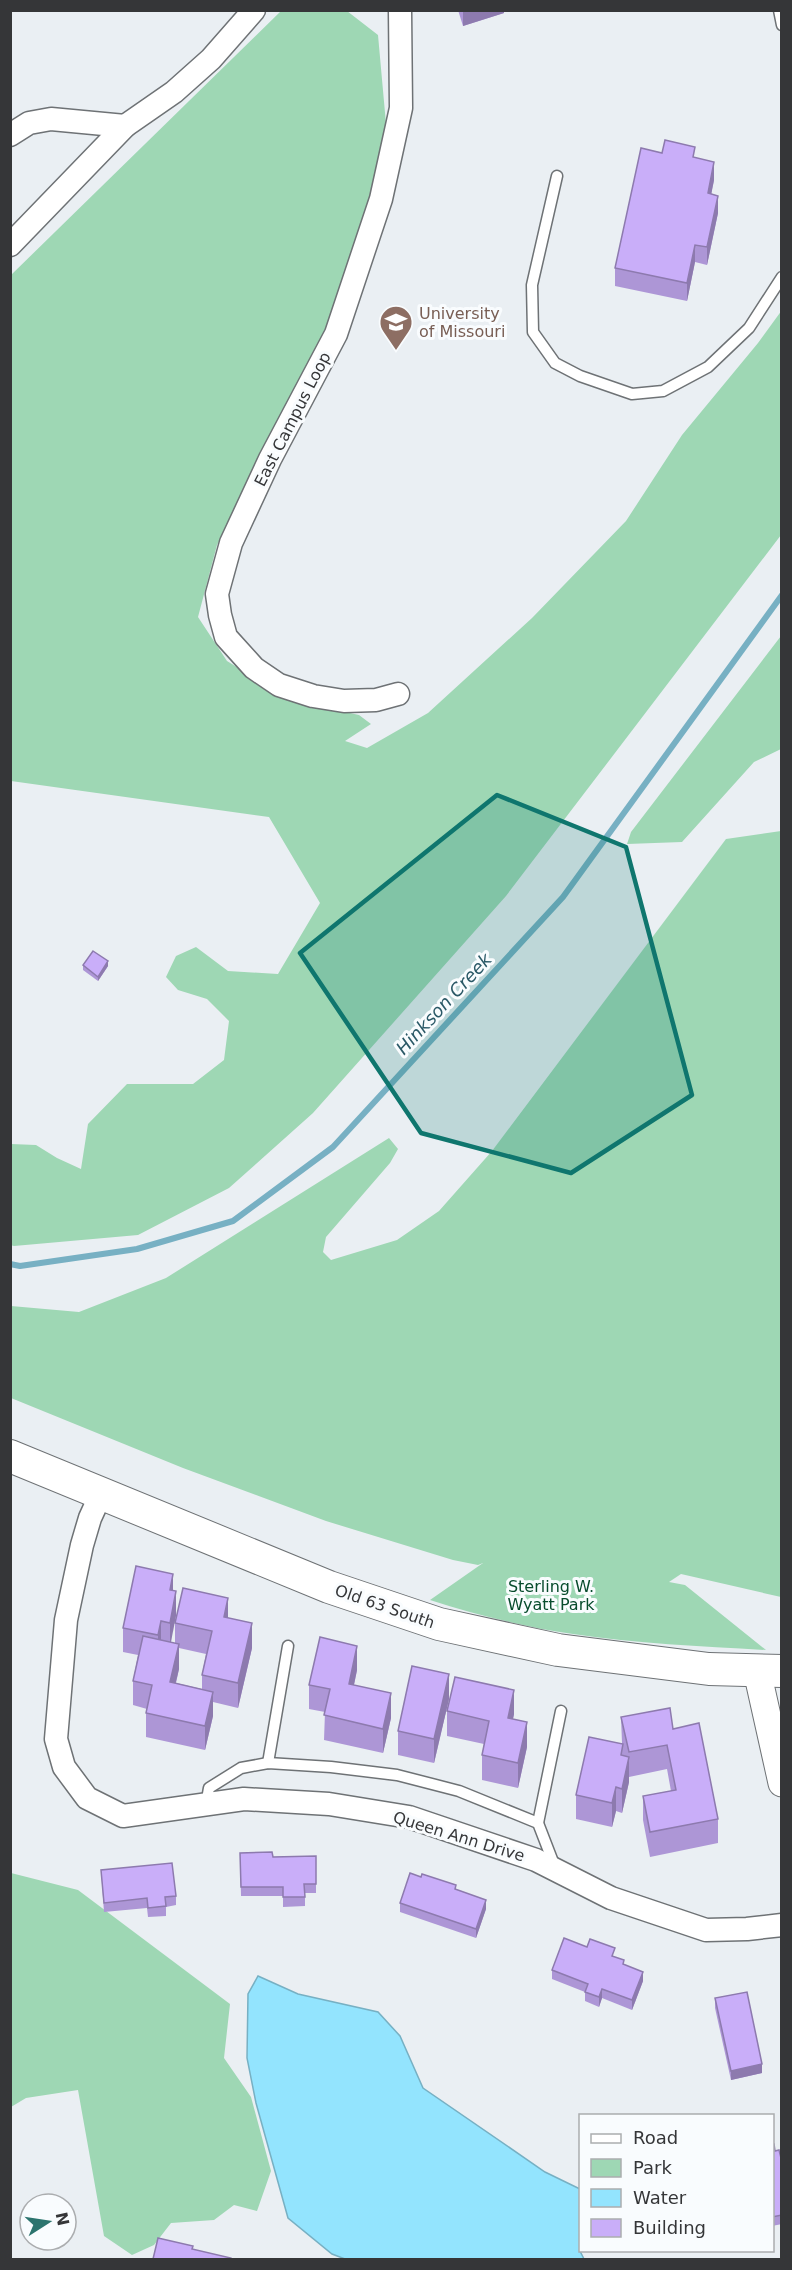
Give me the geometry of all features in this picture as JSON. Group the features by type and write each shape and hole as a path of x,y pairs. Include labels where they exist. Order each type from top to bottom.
{"main road":[{"name":"Old 63 South","path":"10,1456 329,1587 440,1624 558,1650 709,1669 769,1671"}],"street":[{"path":"10,244 125,126 174,92 211,59 254,10"},
{"name":"East Campus Loop","path":"398,694 376,700 344,701 313,696 279,685 254,668 226,637 217,594 231,543 270,459 336,334 381,199 401,108 400,10"},
{"path":"10,135 29,123 51,119 125,126"},
{"name":"Queen Ann Drive","path":"101,1494 82,1545 66,1620 56,1739 64,1767 87,1798 123,1816 244,1799 329,1804 409,1817 536,1860 610,1898 706,1930 747,1929 782,1924"},
{"path":"769,1671 782,1783"}],"lane":[{"path":"779,10 782,26"},
{"path":"557,176 532,285 533,332 555,363 580,376 632,394 663,391 708,367 749,328 782,277"},
{"path":"268,1763 288,1646"},
{"path":"556,1870 538,1823 561,1711"},
{"path":"206,1805 209,1788 241,1768 268,1763 397,1775 459,1791 538,1823"}],"highlighted area":[{"path":"497,795 626,847 692,1095 571,1173 421,1133 300,953"}],"green space":[{"path":"281,11 347,11 378,35 387,135 331,331 217,545 198,617 227,661 290,700 359,715 371,724 345,741 367,748 428,713 532,618 626,521 682,435 758,343 782,310 781,535 506,896 313,1113 229,1188 138,1235 14,1246 10,1245 11,1144 36,1145 81,1169 88,1124 127,1084 193,1084 224,1060 229,1021 207,999 178,990 166,977 176,956 196,947 228,971 278,974 320,903 269,817 11,781 10,276"},
{"path":"781,636 781,749 754,762 682,842 627,844 631,832"},
{"name":"Sterling W. Wyatt Park","path":"781,831 781,1597 681,1574 669,1582 685,1585 766,1650 645,1642 573,1634 501,1620 430,1600 483,1563 478,1565 453,1560 326,1521 183,1468 11,1398 11,1306 79,1312 166,1278 389,1138 398,1149 390,1163 326,1237 323,1252 331,1260 397,1240 439,1211 492,1151 726,839"},
{"path":"11,1873 78,1890 230,2004 224,2058 251,2097 271,2171 257,2211 234,2205 214,2220 171,2223 154,2245 132,2255 104,2236 78,2090 26,2098 11,2107"}],"water":[{"path":"258,1976 298,1994 378,2012 400,2036 423,2088 545,2172 579,2189 579,2252 584,2259 345,2259 332,2254 288,2218 256,2103 247,2058 248,1994"}],"building":[{"path":"665,140 695,147 693,157 714,162 708,193 718,196 707,247 695,245 687,283 615,268 641,148 662,153"},
{"path":"93,951 108,961 98,977 83,965"},
{"path":"136,1566 173,1574 170,1590 176,1591 170,1623 161,1621 158,1635 123,1628"},
{"path":"183,1588 228,1598 224,1617 252,1623 238,1683 202,1675 212,1631 175,1623"},
{"path":"143,1636 179,1644 170,1682 213,1692 205,1726 146,1713 152,1685 133,1681"},
{"path":"320,1637 357,1646 349,1684 391,1693 383,1729 324,1715 330,1689 309,1685"},
{"path":"412,1666 449,1674 434,1739 398,1731"},
{"path":"455,1677 514,1690 508,1718 527,1722 518,1763 482,1755 489,1721 447,1711"},
{"path":"670,1708 673,1729 699,1723 718,1819 650,1832 643,1796 676,1790 667,1745 629,1752 621,1717"},
{"path":"589,1737 623,1744 621,1755 629,1757 622,1789 616,1787 612,1803 576,1795"},
{"path":"272,1852 273,1857 316,1856 316,1884 304,1884 305,1897 283,1897 283,1887 241,1887 240,1853"},
{"path":"172,1863 176,1896 165,1897 166,1906 148,1908 147,1898 104,1903 101,1870"},
{"path":"410,1873 421,1877 422,1874 456,1885 455,1889 486,1900 476,1929 400,1903"},
{"path":"564,1938 587,1947 590,1939 615,1948 612,1956 624,1960 623,1964 643,1972 632,2000 602,1989 599,1997 585,1992 588,1984 552,1970"},
{"path":"747,1992 762,2064 731,2071 715,1998"},
{"path":"774,2144 775,2151 779,2150 782,2162 782,2215 774,2217"},
{"path":"158,2238 193,2246 192,2249 231,2259 153,2259"}],"waterway":[{"name":"Hinkson Creek","path":"10,1264 20,1266 137,1249 233,1221 333,1147 563,897 782,595"}],"place":[{"name":"University of Missouri","path":"396,351"}]}
